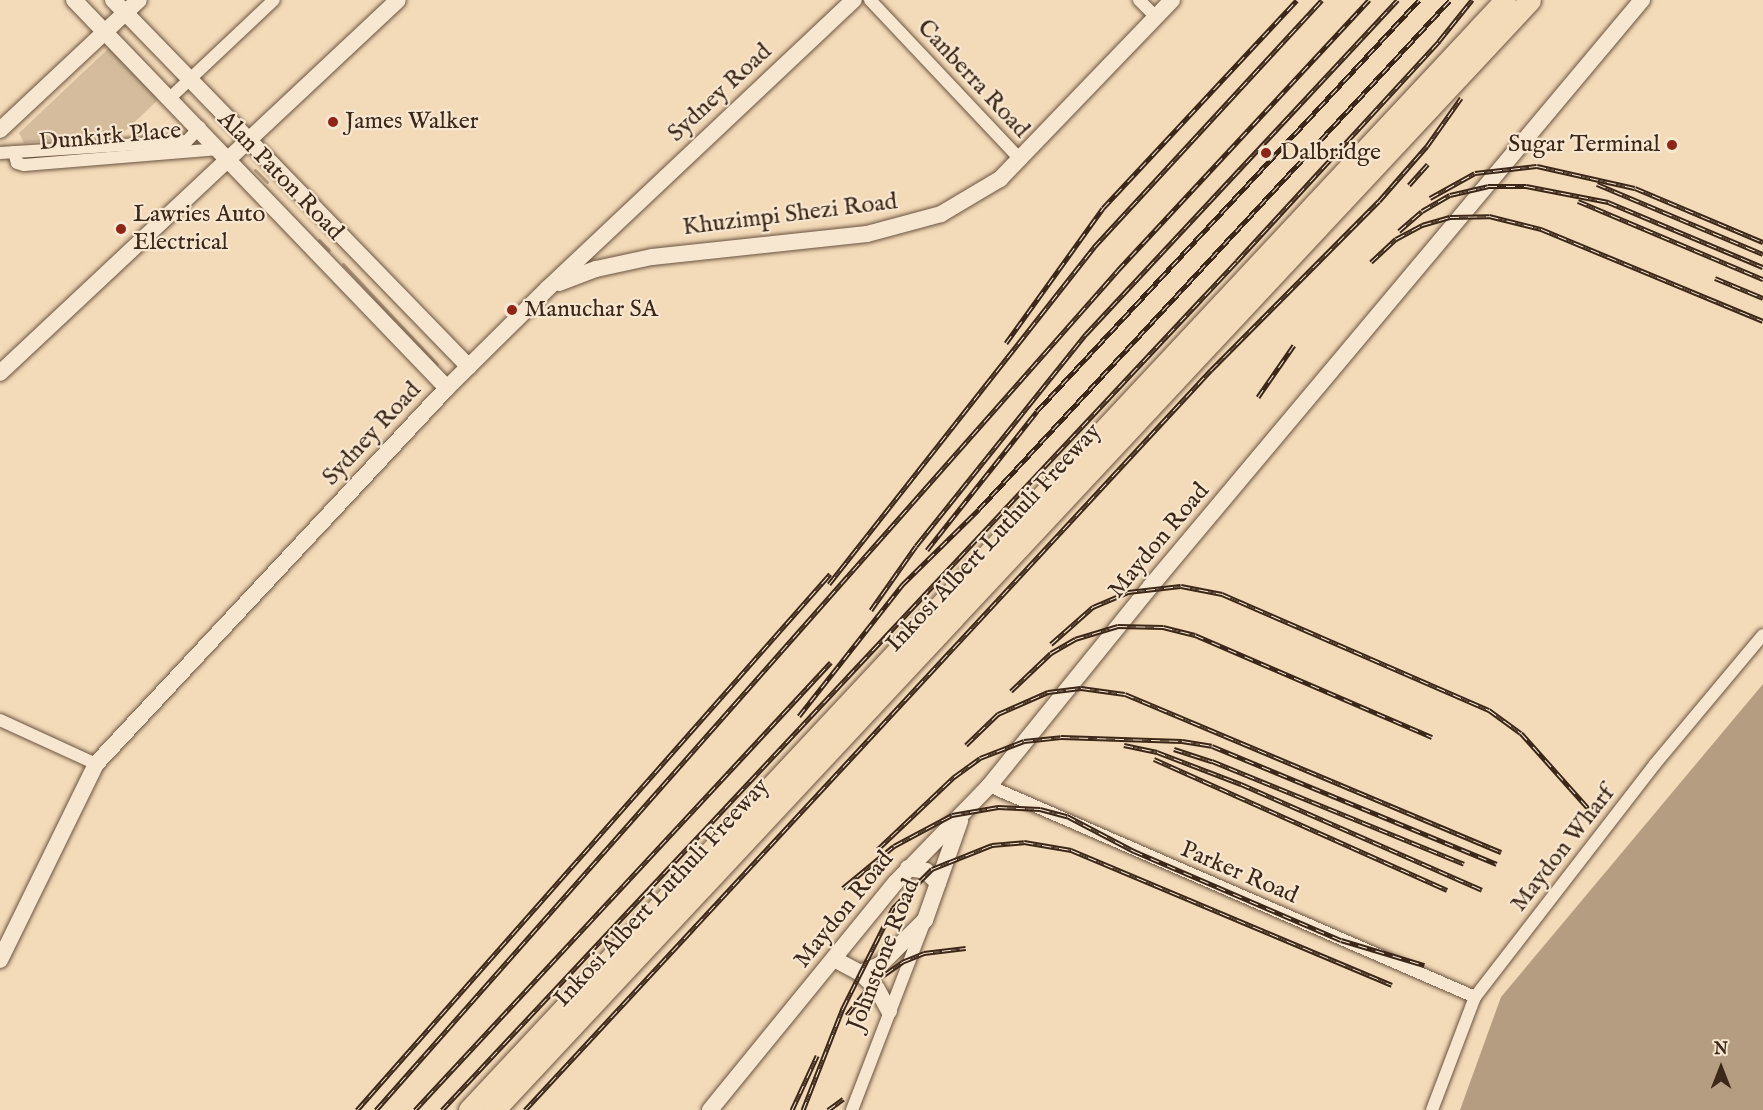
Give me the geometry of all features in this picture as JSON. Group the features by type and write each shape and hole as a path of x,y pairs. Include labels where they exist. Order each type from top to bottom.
{"highway":[{"name":"Inkosi Albert Luthuli Freeway","path":"469,1110 1505,0"},
{"name":"Inkosi Albert Luthuli Freeway","path":"494,1110 1530,0"}],"street":[{"name":"Alan Paton Road","path":"74,0 334,266 447,388"},
{"name":"Alan Paton Road","path":"113,0 188,81 249,140 469,367"},
{"path":"0,130 139,0"},
{"path":"171,98 274,0"},
{"path":"0,373 224,154 249,140 398,0"},
{"name":"Sydney Road","path":"0,960 96,764 447,388 548,288 854,0"},
{"name":"Canberra Road","path":"870,0 1021,160"},
{"path":"1139,0 1156,17"},
{"name":"Khuzimpi Shezi Road","path":"548,288 596,269 652,257 906,226 970,201 1021,160 1172,0"},
{"name":"Maydon Road","path":"710,1110 908,868 961,817 989,786 1150,587 1642,0"},
{"path":"114,151 187,141 200,127"},
{"name":"Dunkirk Place","path":"0,153 14,152 21,165 114,151 224,154"},
{"path":"334,266 353,248"},
{"name":"Maydon Wharf","path":"1432,1110 1474,997 1655,764 1763,635"},
{"path":"0,720 96,764"},
{"name":"Parker Road","path":"989,786 1474,997"},
{"name":"Johnstone Road","path":"852,1110 925,920 961,817"},
{"path":"908,868 926,871 938,883"},
{"path":"860,973 880,965 925,920"},
{"path":"834,959 860,973 877,989 889,1011"}],"shaded area":[{"path":"112,45 161,97 121,135 24,143 19,133"},
{"path":"1763,684 1763,1110 1460,1110 1501,997"}],"waterway":[{"path":"255,170 267,182"},
{"path":"319,240 329,250"},
{"path":"343,264 437,364"}],"railway":[{"path":"1006,343 1103,208 1297,0"},
{"path":"829,584 1094,247 1322,0"},
{"path":"376,1110 1118,270 1369,0"},
{"path":"871,610 916,546 1086,334 1398,0"},
{"path":"927,550 1037,411 1419,0"},
{"path":"799,716 902,585 979,509 1450,0"},
{"path":"442,1110 1237,261 1439,41 1472,0"},
{"path":"525,1110 1211,370 1379,201 1427,146 1461,98"},
{"path":"1409,185 1428,164"},
{"path":"1430,198 1475,173 1537,166 1635,188 1763,242"},
{"path":"1597,184 1763,254"},
{"path":"1399,231 1422,211 1450,195 1488,186 1526,186 1608,202 1763,267"},
{"path":"1578,201 1763,279"},
{"path":"1371,262 1396,239 1422,225 1450,217 1489,216 1541,229 1763,321"},
{"path":"1715,278 1763,298"},
{"path":"1258,397 1294,345"},
{"path":"357,1110 830,574"},
{"path":"1051,644 1093,607 1128,592 1181,586 1222,594 1489,710 1521,733 1588,808"},
{"path":"1011,691 1051,653 1075,639 1118,626 1163,627 1195,635 1432,737"},
{"path":"415,1110 831,662"},
{"path":"966,745 998,714 1048,692 1081,688 1125,694 1501,852"},
{"path":"878,849 954,777 980,758 1024,741 1061,737 1182,741 1212,746 1497,864"},
{"path":"1124,745 1157,752 1241,784 1482,890"},
{"path":"1174,749 1212,761 1464,864"},
{"path":"1154,759 1447,890"},
{"path":"843,888 894,846 952,815 998,807 1040,809 1067,816 1134,851 1341,940 1424,965"},
{"path":"803,1110 843,1008 893,908 932,869 992,845 1024,842 1071,850 1392,985"},
{"path":"847,1015 871,984 902,962 924,953 966,948"},
{"path":"792,1110 817,1056"},
{"path":"828,1110 843,1099"}],"place":[{"name":"James Walker","path":"333,122"},
{"name":"Sugar Terminal","path":"1672,145"},
{"name":"Dalbridge","path":"1266,153"},
{"name":"Lawries Auto Electrical","path":"121,229"},
{"name":"Manuchar SA","path":"512,310"}]}
